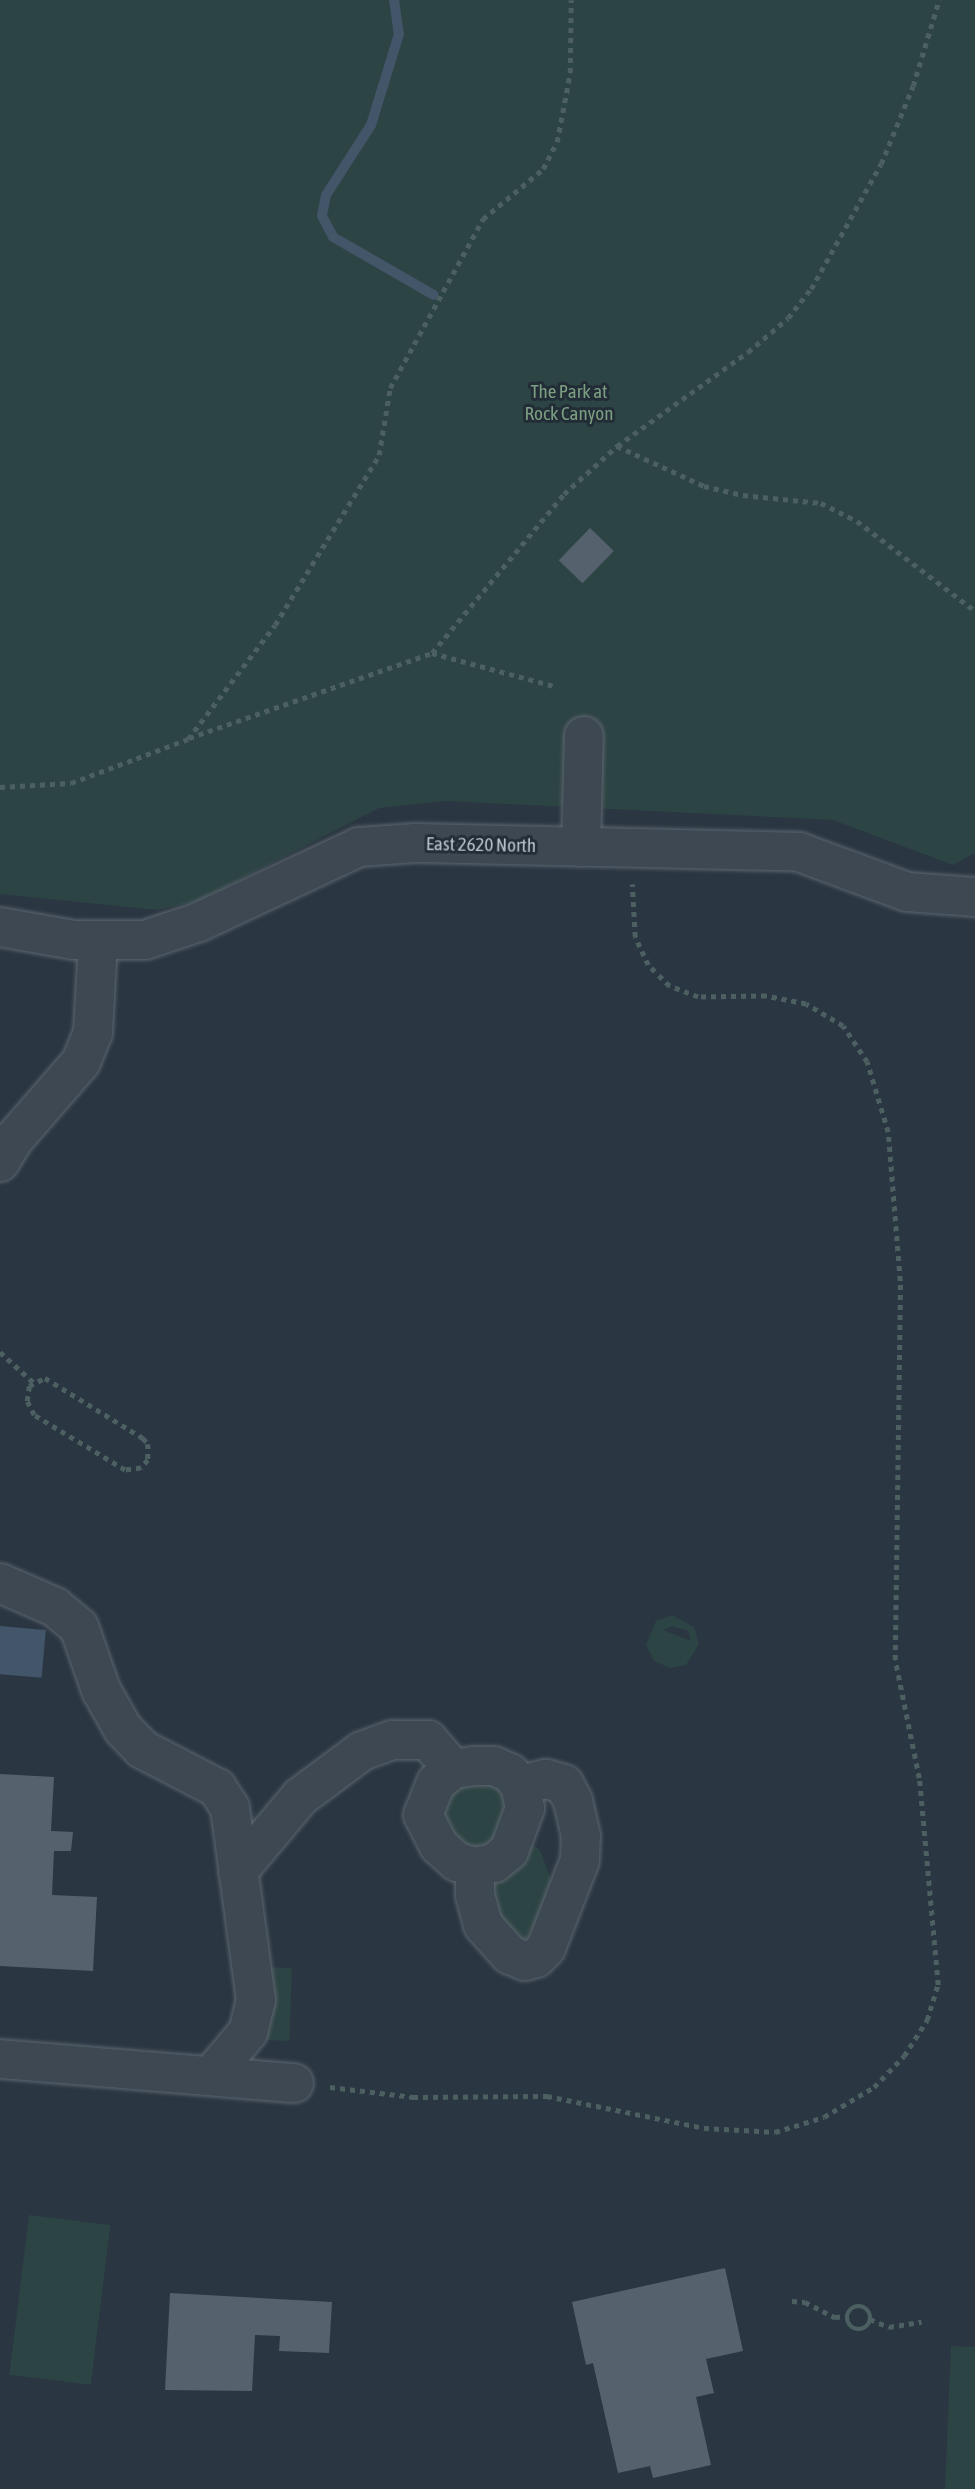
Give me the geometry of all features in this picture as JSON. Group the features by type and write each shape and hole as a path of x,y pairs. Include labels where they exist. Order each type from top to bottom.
{"street":[{"path":"581,847 584,736"},
{"name":"East 2620 North","path":"0,927 98,940 145,940 200,922 359,846 799,852 907,892 975,897"},
{"path":"0,1162 14,1139 80,1062 93,1033 98,940"},
{"path":"0,1583 55,1607 79,1628 101,1690 123,1729 142,1749 217,1788 230,1808 256,2000 248,2032 211,2076"},
{"path":"238,1871 300,1797 362,1751 393,1740 428,1740 453,1769"},
{"path":"494,1766 510,1773 520,1785 525,1808 522,1827 509,1851 494,1863 475,1867 457,1862 439,1846 423,1815 436,1783 453,1769 494,1766"},
{"path":"475,1867 475,1895 483,1925 510,1955 525,1961 536,1958 546,1948 580,1860 581,1836 573,1801 564,1784 546,1779 520,1785"},
{"path":"0,2059 294,2082"}],"path":[{"path":"188,739 275,625 379,455 390,388 483,219 544,169 557,142 570,73 571,0"},
{"path":"0,788 71,783 432,653 564,494 617,446 748,352 788,318 811,289 881,164 939,0"},
{"path":"617,446 704,486 821,503 857,521 975,611"},
{"path":"432,653 554,686"},
{"path":"294,2082 413,2097 547,2096 704,2129 775,2132 824,2117 874,2087 910,2047 927,2020 938,1985 919,1778 895,1660 900,1294 888,1132 867,1062 843,1026 806,1004 766,996 698,997 669,986 648,965 632,915 631,848"},
{"path":"0,1352 33,1382 53,1380 143,1438 148,1444 148,1460 141,1468 125,1470 34,1415 27,1401 33,1382"},
{"path":"792,2301 805,2302 835,2317 847,2316 854,2307 862,2307 870,2319 889,2327 922,2322"},
{"path":"847,2316 857,2330 868,2326 870,2319"}],"green space":[{"name":"The Park at Rock Canyon","path":"0,0 975,0 975,853 953,865 833,820 446,801 379,808 198,901 157,910 0,894"},
{"path":"672,1615 694,1627 699,1644 686,1665 670,1668 654,1661 646,1645 656,1621","holes":["672,1626 688,1631 691,1641 663,1630"]},
{"path":"500,1775 516,1824 468,1859 433,1804 440,1791"},
{"path":"523,1838 540,1850 553,1885 534,1933 523,1939 514,1938 505,1927 488,1878"},
{"path":"262,1967 292,1968 289,2041 259,2040"},
{"path":"29,2215 110,2225 91,2385 9,2375"},
{"path":"951,2346 975,2347 975,2489 945,2489"}],"water":[{"path":"0,1626 46,1630 42,1678 0,1674"}],"building":[{"path":"590,528 614,551 582,583 559,560"},
{"path":"0,1774 54,1777 51,1831 73,1832 71,1851 54,1851 52,1895 97,1897 93,1971 0,1966"},
{"path":"725,2268 743,2351 706,2359 714,2393 696,2397 711,2465 653,2478 650,2466 618,2473 593,2363 586,2365 572,2302"},
{"path":"170,2293 332,2302 329,2353 279,2351 280,2336 255,2335 252,2391 165,2390"}],"waterway":[{"path":"394,0 399,34 371,125 326,195 322,216 333,237 434,295"}]}
